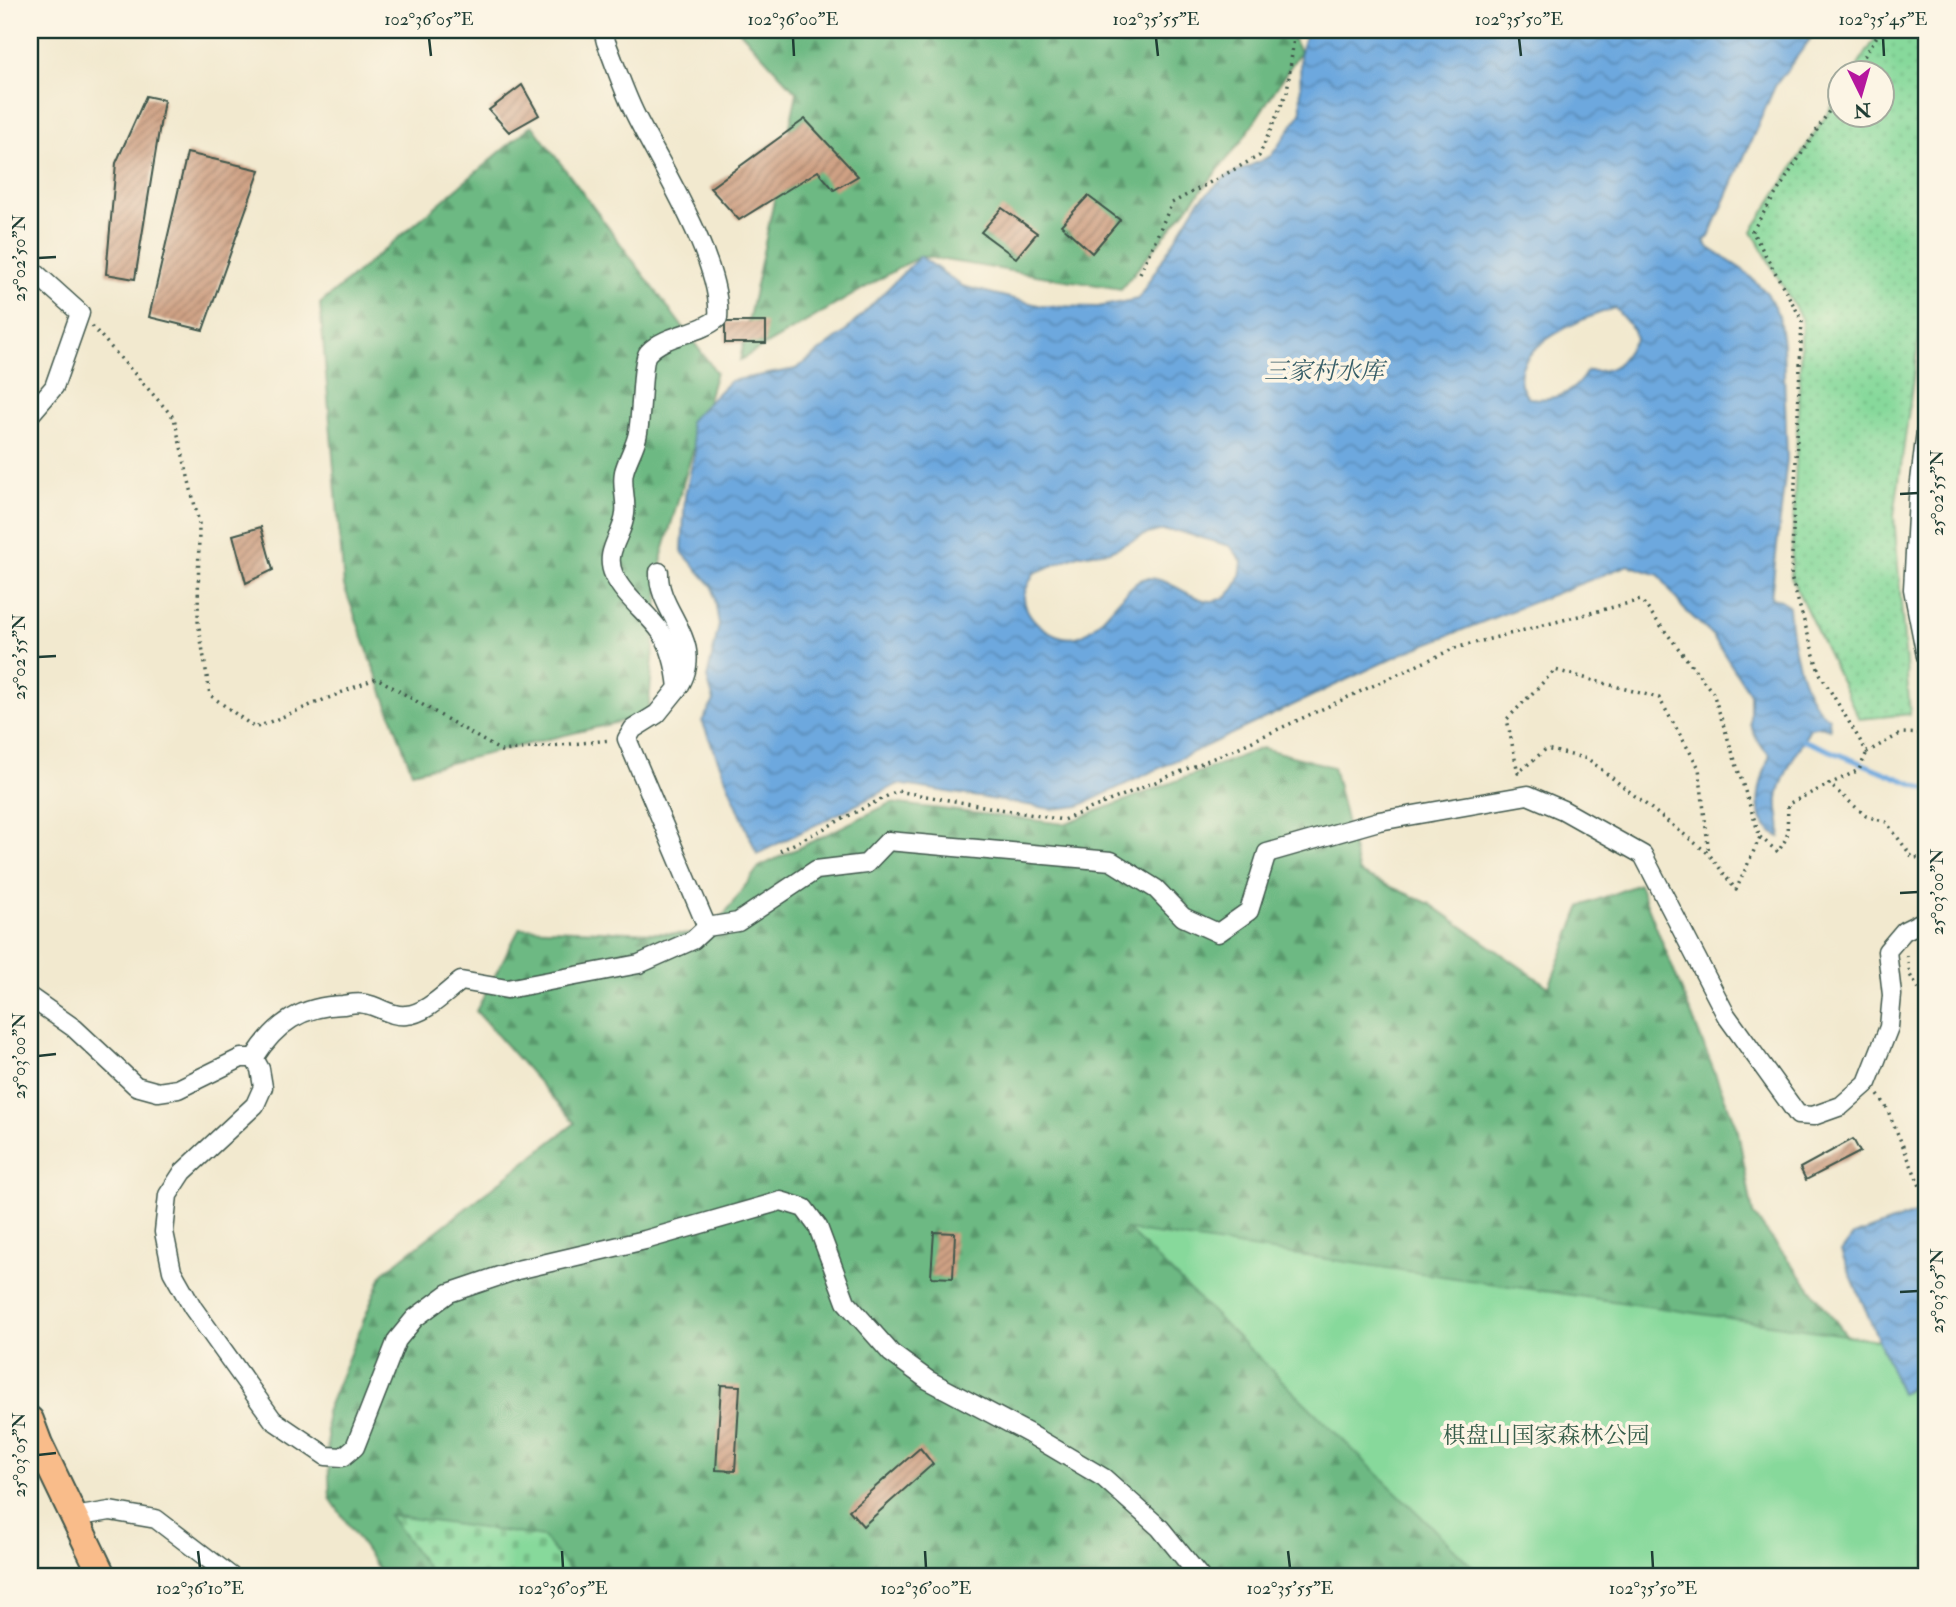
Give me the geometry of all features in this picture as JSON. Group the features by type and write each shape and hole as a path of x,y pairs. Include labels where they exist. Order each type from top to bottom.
{"highway":[{"path":"30,1420 38,1444 103,1577"}],"street":[{"path":"603,30 635,113 697,237 712,273 720,304 718,318 711,324 663,342 643,360 643,400 638,437 624,473 625,516 610,558 614,575 662,633 675,663 678,688"},
{"path":"30,268 80,313 54,387 30,415"},
{"path":"1926,431 1922,519 1913,589 1926,656"},
{"path":"659,572 658,583 662,595 676,618 688,656 685,676 657,713 633,729 627,738 707,927"},
{"path":"254,1058 265,1041 289,1019 325,1005 365,1004 392,1015 409,1016 427,1007 461,981 507,989 639,964 693,940 707,927 738,922 816,870 866,864 888,841 1111,860 1156,889 1183,917 1218,933 1249,911 1267,853 1379,821 1528,795 1563,810 1643,855 1726,1015 1798,1115 1814,1116 1840,1106 1867,1083 1889,1027 1892,995 1887,951 1904,931 1926,920"},
{"path":"30,997 74,1028 136,1086 158,1092 178,1089 241,1058 254,1058"},
{"path":"254,1058 260,1069 263,1087 255,1105 183,1172 168,1195 164,1232 172,1271 193,1308 273,1420 326,1457 343,1457 355,1447 397,1340 415,1318 449,1293 517,1270 645,1240 781,1201 804,1209 818,1227 846,1302 891,1353 928,1380 1028,1433 1104,1478 1160,1528 1200,1577"},
{"path":"74,1517 110,1511 156,1519 232,1577"}],"path":[{"path":"1140,273 1172,202 1259,156 1287,92 1295,30"},
{"path":"1862,60 1881,30"},
{"path":"1826,116 1752,231 1802,320 1791,577 1819,672 1867,752"},
{"path":"80,313 174,418 199,523 198,621 210,695 255,728 377,678 501,751 627,738"},
{"path":"780,851 897,791 1063,820 1233,750 1455,648 1641,600 1713,693 1760,837 1778,852 1787,837 1788,804 1859,770 1867,752 1902,733 1926,734"},
{"path":"1709,854 1699,768 1659,698 1555,670 1507,719 1518,773 1546,750 1588,759 1709,854 1736,890 1760,837"},
{"path":"1828,783 1866,816 1886,822 1913,858 1926,857"},
{"path":"1904,931 1910,975 1926,1001"},
{"path":"1867,1083 1885,1104 1926,1200"}],"green space":[{"path":"739,30 1289,30 1300,52 1241,142 1121,289 920,256 740,360 797,93"},
{"path":"1881,30 1926,30 1926,288 1894,516 1910,714 1859,719 1791,577 1802,320 1752,231 1826,116 1826,130 1896,130 1896,60 1861,60"},
{"path":"532,125 716,372 662,555 648,715 412,772 344,586 320,304"},
{"path":"1262,748 1333,767 1359,873 1430,904 1549,987 1581,906 1639,884 1738,1131 1753,1214 1911,1419 1926,1577 384,1577 330,1498 326,1412 383,1273 575,1123 476,1011 520,928 709,935 759,867 891,803 1064,824"},
{"name":"棋盘山国家森林公园","path":"1128,1230 1926,1347 1926,1577 1483,1577"},
{"path":"389,1515 543,1537 575,1577 434,1577"}],"water":[{"name":"三家村水库","path":"1307,30 1817,30 1775,86 1709,237 1704,241 1709,248 1743,270 1767,293 1779,316 1783,344 1787,459 1771,598 1781,600 1789,607 1799,668 1811,698 1829,718 1830,729 1821,726 1810,728 1786,772 1778,799 1780,837 1769,830 1759,811 1760,789 1770,755 1758,742 1750,724 1750,694 1712,635 1683,608 1659,575 1628,565 1401,654 1079,806 1052,809 898,784 757,854 702,721 714,701 707,678 719,625 713,587 682,552 685,496 695,451 689,421 730,381 796,369 844,333 920,256 962,286 1042,306 1098,307 1138,299 1198,202 1224,178 1271,156 1301,113 1300,52","holes":["1615,308 1634,330 1636,339 1618,364 1606,370 1587,371 1576,385 1556,397 1529,398 1521,384 1521,370 1528,357 1554,334","1159,531 1177,531 1230,546 1242,561 1235,588 1219,600 1209,601 1169,583 1148,578 1141,580 1089,631 1071,638 1044,629 1030,615 1024,595 1034,573 1078,555 1110,551"]},
{"path":"1915,1214 1926,1223 1926,1382 1901,1393 1841,1252 1853,1236"}],"building":[{"path":"522,85 539,115 509,132 489,110"},
{"path":"146,96 164,100 135,279 106,274 116,163"},
{"path":"805,119 858,176 834,190 818,171 739,220 710,188"},
{"path":"187,153 260,170 203,330 149,317"},
{"path":"1088,196 1120,220 1092,253 1061,225"},
{"path":"1002,208 1037,233 1016,258 981,232"},
{"path":"725,322 766,322 766,343 725,343"},
{"path":"261,527 273,570 246,583 233,535"},
{"path":"1853,1139 1860,1152 1806,1180 1800,1168"},
{"path":"934,1232 955,1233 953,1278 931,1277"},
{"path":"721,1385 740,1386 735,1471 716,1470"},
{"path":"920,1448 933,1464 863,1526 849,1510"}],"waterway":[{"path":"1803,740 1926,789"}]}
